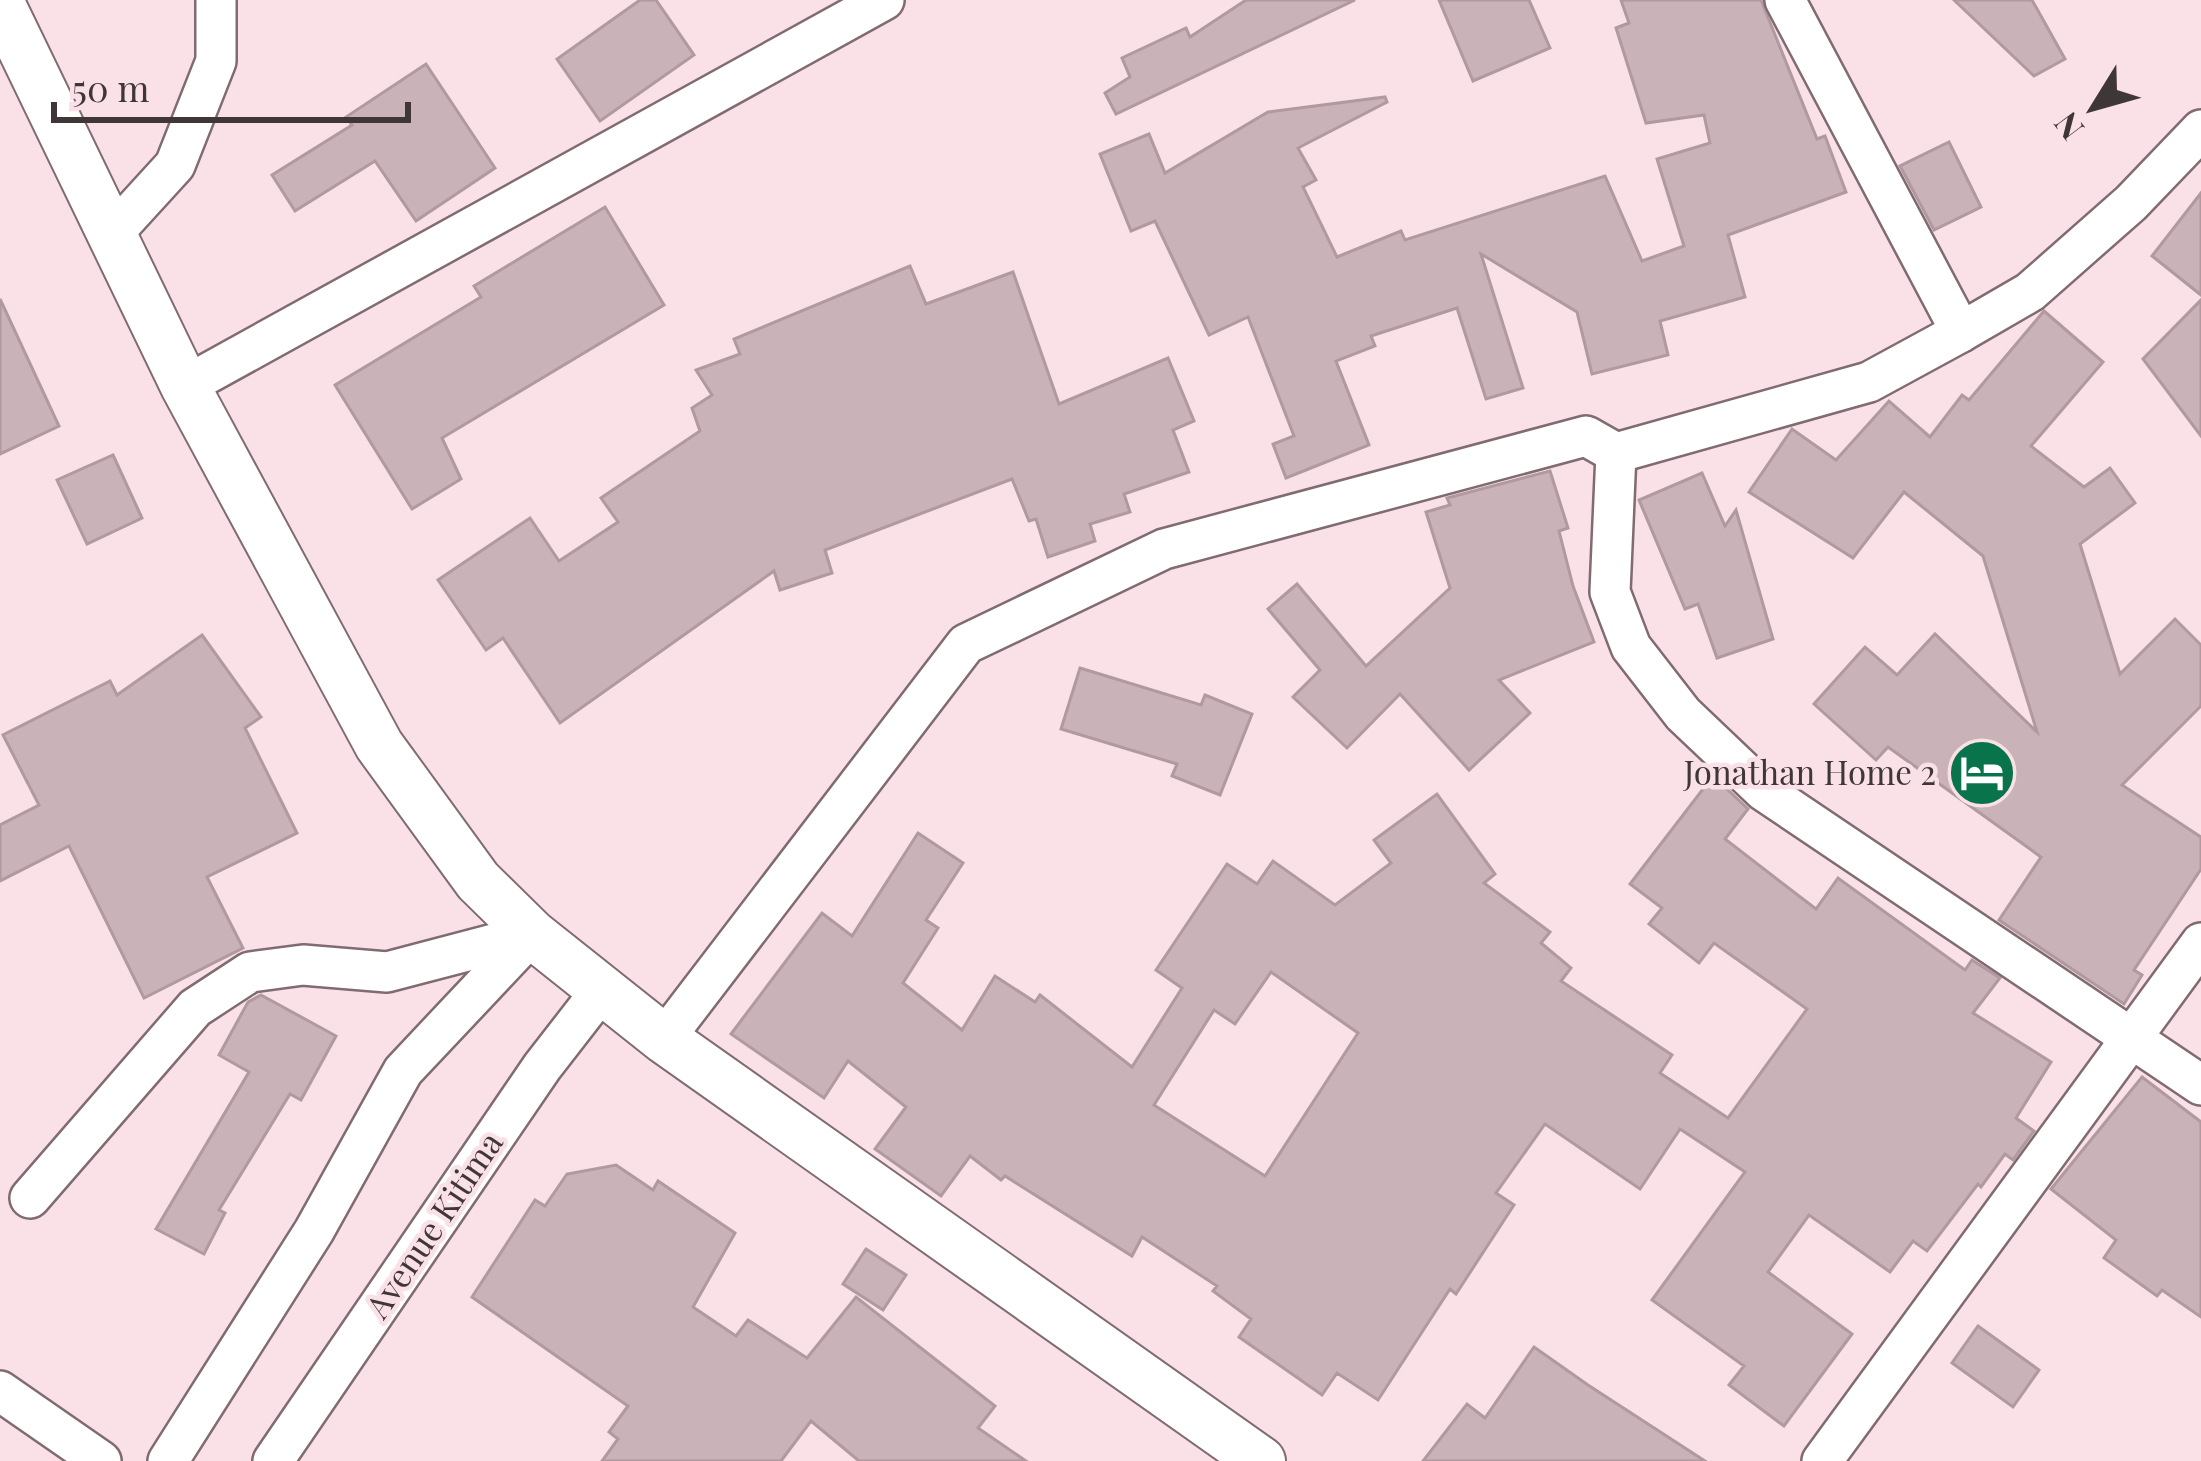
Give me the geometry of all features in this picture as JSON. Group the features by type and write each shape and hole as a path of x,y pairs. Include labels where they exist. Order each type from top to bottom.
{"street":[{"path":"112,234 175,165 216,61 216,0"},
{"path":"185,386 884,0"},
{"path":"1785,0 1961,332"},
{"path":"0,4 185,386 379,745 478,881 532,934 664,1039 1261,1461"},
{"path":"664,1039 966,644 1164,549 1586,436 1616,453 1869,382 2030,292 2131,203 2201,130"},
{"path":"1616,453 1610,592 1631,646 1683,714 1764,791 2126,1039 2201,1085"},
{"path":"30,1198 195,1008 250,972 303,965 387,973 532,934"},
{"path":"169,1461 314,1231 403,1071 532,934"},
{"path":"1822,1461 2126,1039 2201,943"},
{"name":"Avenue Kitima","path":"273,1461 542,1067 601,992"},
{"path":"0,1391 101,1461"}],"building":[{"path":"640,0 656,0 694,55 600,121 557,59"},
{"path":"1246,0 1355,0 1116,114 1105,93 1130,77 1122,58 1186,28 1190,37"},
{"path":"1439,0 1529,0 1550,48 1473,81"},
{"path":"1621,0 1761,0 1817,139 1825,136 1846,192 1728,235 1745,297 1660,321 1668,355 1592,374 1577,312 1481,254 1523,388 1486,399 1457,308 1371,336 1375,346 1336,361 1369,445 1286,478 1273,444 1294,436 1248,317 1209,335 1155,221 1131,231 1100,154 1149,134 1165,173 1268,112 1385,97 1387,102 1298,148 1316,180 1303,187 1337,257 1401,231 1405,240 1605,176 1642,261 1684,246 1657,159 1710,143 1704,115 1646,123 1616,28 1629,23"},
{"path":"1954,0 2032,0 2065,59 2034,76"},
{"path":"426,64 495,168 416,221 375,161 295,211 272,175 352,125 346,117"},
{"path":"1949,142 1981,207 1934,230 1900,166"},
{"path":"2201,193 2201,295 2152,256"},
{"path":"605,207 664,305 442,438 461,479 412,509 335,385 481,297 474,286"},
{"path":"910,266 926,304 1013,272 1059,404 1168,358 1194,421 1173,430 1189,472 1124,494 1130,512 1090,524 1095,541 1048,557 1036,519 1029,521 1012,479 825,550 832,573 780,590 774,571 560,723 503,638 486,650 438,580 530,518 559,561 618,522 601,498 700,431 692,408 712,395 696,370 740,354 734,339"},
{"path":"0,299 59,426 0,454"},
{"path":"2201,300 2201,436 2143,359"},
{"path":"2044,311 2103,362 2031,446 2084,487 2110,468 2135,503 2080,544 2120,674 2175,619 2201,645 2201,706 2122,785 2201,837 2201,869 2134,970 2142,975 2124,1004 1999,920 2041,857 1888,747 1876,760 1814,704 1865,647 1897,675 1935,634 2037,732 1983,556 1904,492 1853,558 1749,492 1792,429 1836,460 1889,401 1930,437 1962,395 1969,400"},
{"path":"113,455 142,518 87,544 57,480"},
{"path":"1550,471 1568,528 1559,531 1573,586 1594,642 1499,680 1530,713 1469,770 1400,694 1347,748 1293,697 1320,670 1268,609 1297,584 1366,666 1450,588 1426,512 1450,505 1447,498"},
{"path":"1702,473 1725,526 1736,510 1773,639 1717,658 1698,604 1685,609 1639,500"},
{"path":"202,635 261,717 245,728 297,833 207,877 243,948 144,998 69,846 0,881 0,825 39,805 3,735 110,681 117,695"},
{"path":"1080,668 1201,705 1205,695 1252,714 1220,795 1172,776 1177,764 1061,729"},
{"path":"1713,776 1748,809 1725,839 1816,909 1838,878 1965,970 1972,960 2000,978 1973,1013 2051,1062 2016,1118 2034,1131 2013,1160 2005,1154 1981,1187 1978,1184 1927,1251 1913,1241 1890,1272 1809,1215 1768,1272 1852,1334 1784,1426 1729,1385 1744,1366 1652,1300 1745,1172 1680,1129 1640,1189 1545,1124 1496,1193 1514,1205 1456,1294 1450,1289 1378,1400 1337,1373 1322,1395 1239,1337 1251,1319 1213,1291 1217,1286 1142,1237 1132,1256 1005,1176 1001,1180 970,1156 941,1196 875,1149 906,1107 848,1061 824,1098 731,1034 822,913 852,936 918,833 963,863 926,920 938,928 903,983 962,1030 995,976 1035,1002 1040,995 1132,1067 1182,988 1156,970 1227,864 1257,884 1273,861 1335,905 1391,863 1374,840 1437,794 1495,874 1484,883 1550,932 1541,943 1571,968 1561,981 1672,1055 1660,1073 1728,1118 1807,1009 1714,943 1699,963 1649,924 1662,908 1630,884","holes":["1271,972 1358,1033 1265,1176 1154,1105 1214,1010 1235,1024"]},
{"path":"261,995 336,1036 301,1100 290,1094 219,1210 225,1213 204,1254 156,1229 249,1072 219,1055 248,1002"},
{"path":"2142,1077 2201,1122 2201,1317 2162,1290 2157,1296 2104,1258 2116,1240 2051,1189"},
{"path":"616,1165 653,1190 658,1181 735,1233 693,1307 736,1336 748,1320 807,1358 856,1297 995,1406 978,1428 1026,1461 859,1461 811,1421 781,1461 602,1461 618,1439 609,1432 628,1406 472,1297 535,1200 545,1206 567,1174"},
{"path":"866,1249 906,1275 883,1310 843,1284"},
{"path":"1978,1326 2039,1370 2013,1407 1952,1363"},
{"path":"1534,1347 1705,1461 1423,1461 1467,1404 1485,1418"}],"place":[{"name":"Jonathan Home 2","path":"1982,773"}]}
